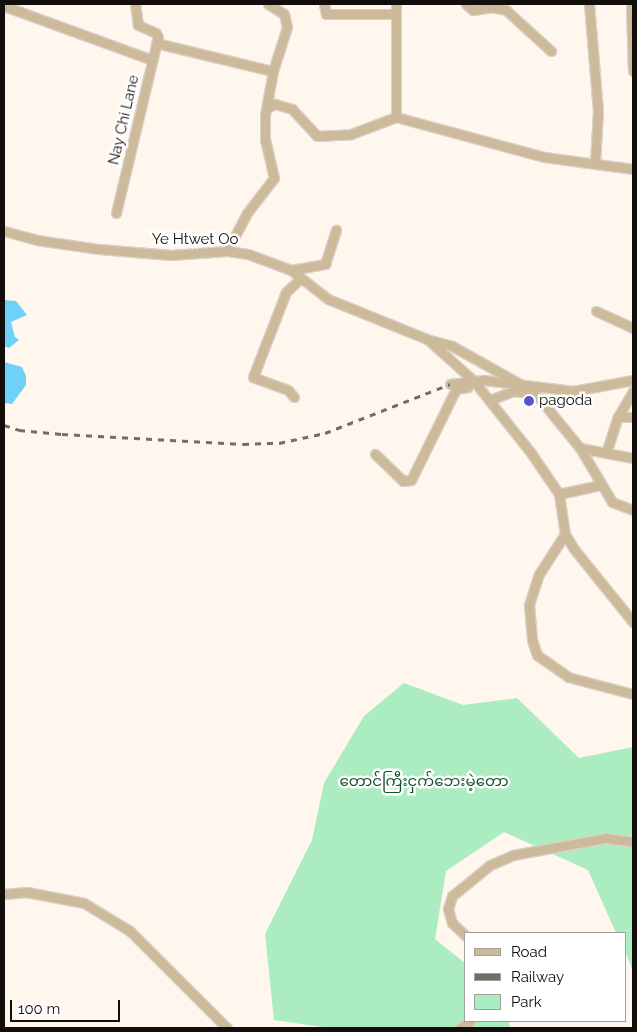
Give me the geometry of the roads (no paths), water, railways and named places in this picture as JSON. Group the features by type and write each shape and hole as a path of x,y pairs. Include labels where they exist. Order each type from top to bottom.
{"street":[{"path":"135,4 138,25 157,39 273,71"},
{"path":"227,251 247,213 274,178 264,128 273,71 287,27 284,14 268,4"},
{"path":"324,4 326,14 396,14"},
{"path":"396,4 396,117"},
{"path":"466,4 473,10 491,7 506,10 551,52"},
{"path":"589,4 598,111 595,163"},
{"path":"631,4 633,71"},
{"path":"4,6 152,60"},
{"name":"Nay Chi Lane","path":"116,213 157,39"},
{"path":"268,107 275,104 292,109 312,133 326,137 351,134 396,117 495,146 544,157 633,169"},
{"path":"291,270 325,264 336,230"},
{"name":"Ye Htwet Oo","path":"4,231 37,240 106,250 170,255 227,251 248,254 291,270 300,279 328,299 427,339"},
{"path":"294,397 288,390 253,377 286,292 300,279"},
{"path":"596,311 633,328"},
{"path":"427,339 476,383 559,494 565,534 574,549 633,622"},
{"path":"427,339 452,346 540,399 580,448 600,485 612,502 633,510"},
{"path":"450,384 476,383 526,389 573,391 633,380"},
{"path":"375,454 403,481 411,480 456,389 476,383"},
{"path":"489,400 514,391 526,389"},
{"path":"606,453 618,417 633,391"},
{"path":"618,417 633,417"},
{"path":"580,448 633,458"},
{"path":"559,494 600,485"},
{"path":"565,534 539,574 529,605 532,640 537,655 568,678 633,694"},
{"path":"622,610 633,613"},
{"path":"464,934 452,922 448,909 452,896 490,865 513,855 606,838 633,842"},
{"path":"4,894 27,892 84,903 130,930 228,1028"}],"water":[{"path":"4,300 16,301 27,315 11,322 15,337 19,340 9,348 4,346"},
{"path":"4,362 22,367 26,376 26,385 12,404 4,403"}],"railway":[{"path":"4,425 19,430 62,434 243,444 279,443 325,433 450,384"}],"place":[{"name":"pagoda","path":"529,401"}],"park label":[{"name":"တောင်ကြီးငှက်ဘေးမဲ့တော","path":"424,782"}]}
